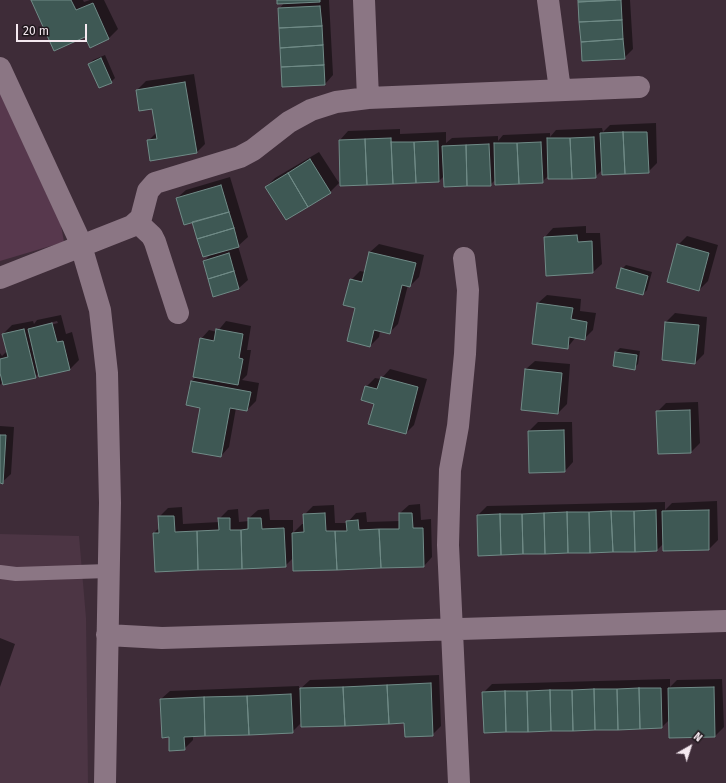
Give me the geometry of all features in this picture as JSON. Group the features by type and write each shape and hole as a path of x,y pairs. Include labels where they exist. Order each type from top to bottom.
{"street":[{"path":"364,0 368,98"},
{"path":"548,0 560,90"},
{"path":"0,68 82,247 100,310 107,373 110,503 105,783"},
{"path":"0,278 82,247 132,226 141,218 148,191 155,183 240,157 253,150 289,122 311,110 336,102 368,98 639,87"},
{"path":"137,222 152,236 155,242 178,313"},
{"path":"459,783 448,545 450,470 458,426 465,354 468,290 464,258"},
{"path":"107,635 162,638 726,621"}],"lane":[{"path":"0,572 6,574 108,571"}],"shaded area":[{"path":"0,93 61,225 64,242 0,261"},
{"path":"0,534 79,536 86,618 88,783 0,783"}],"building":[{"path":"31,0 71,0 76,10 93,3 109,39 90,48 85,37 54,51"},
{"path":"277,0 320,0 320,2 277,4"},
{"path":"578,0 616,0 578,2"},
{"path":"621,0 622,20 579,22 578,2"},
{"path":"320,6 322,26 279,28 278,8"},
{"path":"622,20 623,39 581,42 579,22"},
{"path":"322,26 323,45 280,48 279,28"},
{"path":"623,39 625,59 582,61 581,42"},
{"path":"323,45 324,65 281,67 280,48"},
{"path":"101,58 112,83 99,88 88,64"},
{"path":"324,65 325,85 282,87 281,67"},
{"path":"185,82 197,153 150,161 147,140 157,139 152,109 139,111 136,90"},
{"path":"623,132 647,132 649,173 625,174"},
{"path":"623,132 625,174 602,175 600,133"},
{"path":"594,137 596,178 572,179 570,138"},
{"path":"391,138 393,184 367,185 365,139"},
{"path":"547,138 570,138 572,179 548,179"},
{"path":"365,139 367,185 340,186 339,140"},
{"path":"438,141 439,182 416,183 414,142"},
{"path":"391,142 414,142 416,183 393,184"},
{"path":"541,142 543,183 519,184 517,143"},
{"path":"494,143 517,143 519,184 495,185"},
{"path":"489,144 491,186 467,186 466,145"},
{"path":"466,145 467,186 444,187 442,146"},
{"path":"310,159 331,193 308,207 288,173"},
{"path":"288,173 308,207 286,220 265,187"},
{"path":"221,185 229,212 184,225 176,198"},
{"path":"229,212 234,228 197,239 192,222"},
{"path":"234,228 239,247 203,257 197,239"},
{"path":"577,235 578,242 592,241 593,273 546,276 544,237"},
{"path":"677,244 709,253 699,291 667,282"},
{"path":"369,252 416,263 410,287 402,285 390,334 374,330 370,347 347,341 355,308 343,305 350,279 362,282"},
{"path":"229,253 234,271 208,279 203,261"},
{"path":"621,268 648,276 643,295 616,288"},
{"path":"234,271 239,289 213,297 208,279"},
{"path":"537,303 573,308 571,319 587,322 585,340 569,337 568,349 532,344"},
{"path":"665,322 699,325 695,364 662,360"},
{"path":"52,323 57,342 63,341 70,370 39,377 28,329"},
{"path":"24,329 36,378 3,385 0,373 0,359 8,357 2,334"},
{"path":"216,329 243,334 239,358 243,359 238,385 193,377 200,338 214,341"},
{"path":"615,352 637,355 635,370 613,366"},
{"path":"525,369 562,373 558,414 521,410"},
{"path":"381,377 418,387 406,434 368,424 374,404 361,400 365,386 377,389"},
{"path":"191,381 251,392 247,411 230,408 221,457 192,452 200,408 186,405"},
{"path":"690,410 691,453 658,454 656,411"},
{"path":"564,430 565,472 529,473 528,431"},
{"path":"0,435 6,435 3,484 0,483"},
{"path":"656,510 657,551 635,552 634,511"},
{"path":"709,510 709,550 663,551 662,511"},
{"path":"611,511 613,552 590,553 589,512"},
{"path":"611,511 634,511 635,552 613,552"},
{"path":"567,512 568,553 545,554 544,513"},
{"path":"567,512 589,512 590,553 568,553"},
{"path":"325,513 326,531 335,531 337,570 293,571 292,533 304,532 303,514"},
{"path":"399,513 412,513 413,528 423,528 424,567 381,568 379,529 399,529"},
{"path":"544,513 545,554 523,554 522,514"},
{"path":"500,514 501,555 478,556 477,515"},
{"path":"500,514 522,514 523,554 501,555"},
{"path":"158,516 174,516 175,532 197,531 198,570 155,572 153,533 159,533"},
{"path":"218,518 230,518 230,530 241,530 242,569 198,570 197,531 219,530"},
{"path":"248,518 261,518 262,529 284,528 286,567 242,569 241,530 248,529"},
{"path":"358,520 359,530 379,529 381,568 337,570 335,531 347,531 346,521"},
{"path":"431,683 433,736 405,737 404,723 389,724 387,685"},
{"path":"387,685 389,724 345,726 343,687"},
{"path":"343,687 345,726 301,727 300,688"},
{"path":"714,687 715,737 669,738 668,688"},
{"path":"639,688 640,729 618,730 617,689"},
{"path":"639,688 661,688 662,728 640,729"},
{"path":"594,689 595,730 573,731 572,690"},
{"path":"594,689 617,689 618,730 595,730"},
{"path":"550,690 551,731 528,732 527,691"},
{"path":"550,690 572,690 573,731 551,731"},
{"path":"505,691 506,732 484,733 482,692"},
{"path":"505,691 527,691 528,732 506,732"},
{"path":"291,694 293,733 249,735 247,696"},
{"path":"247,696 249,735 205,736 204,697"},
{"path":"204,697 205,736 184,737 185,750 169,751 169,737 162,738 160,699"}]}
